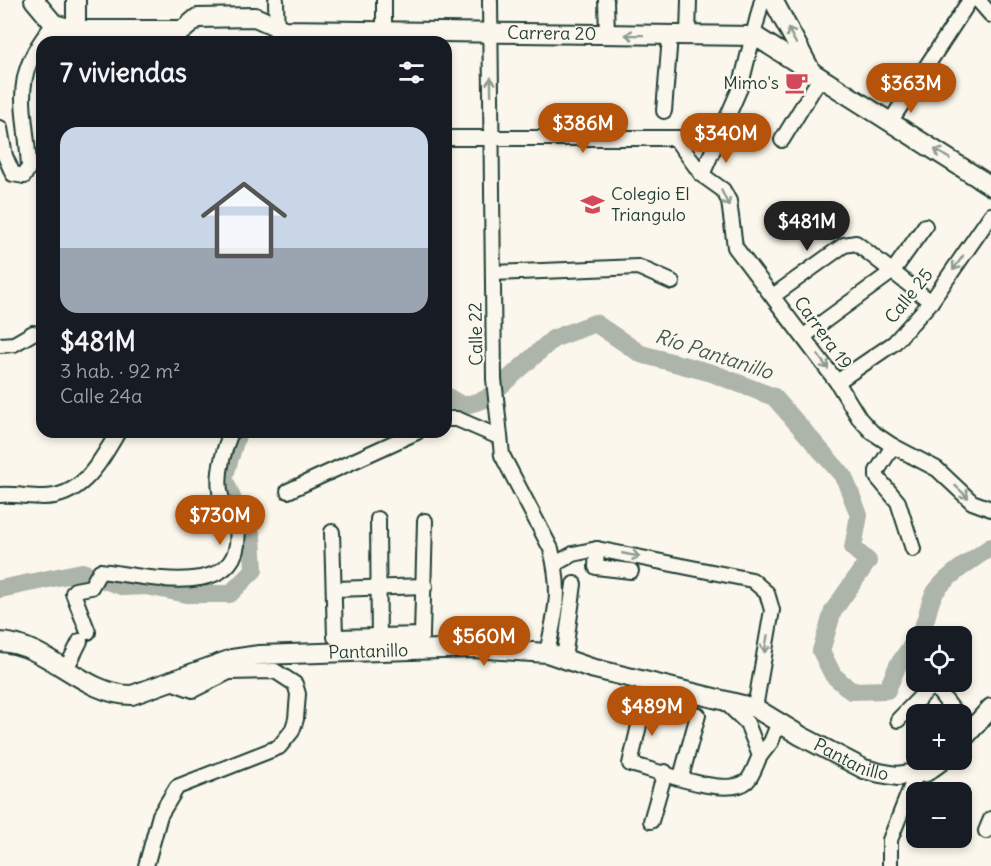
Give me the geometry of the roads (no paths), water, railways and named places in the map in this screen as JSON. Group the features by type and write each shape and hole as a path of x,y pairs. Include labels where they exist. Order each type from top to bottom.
{"main road":[{"path":"34,0 54,24"},
{"path":"76,0 76,36"},
{"path":"773,0 816,75"},
{"name":"Carrera 20","path":"54,24 76,36 183,36 197,9 255,17 277,35 330,36"},
{"name":"Carrera 20","path":"410,36 490,33 755,36"},
{"path":"755,36 991,186"},
{"name":"Pantanillo","path":"0,642 26,648 98,686 123,695 132,695 232,658 379,644 472,648 555,656 755,708 864,769 897,776 929,770"},
{"path":"972,724 991,708"}],"street":[{"path":"276,0 277,35"},
{"path":"384,0 384,36"},
{"name":"Calle 22","path":"490,0 494,379 498,430 502,455 550,549 555,564 559,594 555,656"},
{"path":"606,0 607,34"},
{"path":"664,111 679,36 689,0"},
{"path":"702,175 721,138 740,88 755,36 762,0"},
{"path":"890,122 970,0"},
{"path":"978,0 991,15"},
{"path":"44,36 54,24"},
{"path":"0,128 5,156 13,174 24,176 29,168 23,122 23,79 26,65 36,48"},
{"path":"782,140 816,75"},
{"path":"452,138 721,138"},
{"name":"Carrera 19","path":"675,138 702,175 723,190 729,201 735,248 804,336 859,417 872,432 937,469 972,502 991,509"},
{"path":"27,146 36,145"},
{"name":"Calle 25","path":"837,382 894,343 932,302 991,215"},
{"path":"804,336 893,271 925,226"},
{"path":"773,296 844,244 856,243 932,302"},
{"path":"493,273 638,267 672,282"},
{"path":"0,345 14,344 33,333"},
{"path":"452,419 498,430"},
{"path":"0,495 44,497 75,490 99,464 114,438"},
{"path":"66,669 84,637 73,593 91,587 100,570 166,580 201,580 220,571 231,561 237,545 237,526 222,500 220,471 229,438"},
{"path":"288,491 404,438"},
{"path":"893,446 877,471 877,477 898,502 913,549"},
{"path":"378,519 379,644"},
{"path":"332,532 335,637 379,644 422,635 425,521"},
{"path":"550,549 573,554"},
{"path":"597,549 596,567 631,572"},
{"path":"555,564 573,554 597,549 752,580 767,593 772,610 755,708"},
{"path":"555,656 574,584"},
{"path":"335,590 425,586"},
{"path":"146,866 160,815 177,787 279,747 292,731 296,719 298,694 295,684 275,671 229,672 193,690 168,681"},
{"path":"898,720 925,692"},
{"path":"722,699 747,723 758,744 760,756"},
{"path":"644,704 630,764 718,788 737,787 748,780 760,756 771,742 779,722"},
{"path":"681,777 698,715"},
{"path":"651,821 665,772"},
{"path":"890,866 890,840 916,772"}],"waterway":[{"name":"Río Pantanillo","path":"452,400 463,406 486,399 553,339 595,323 641,354 712,373 774,397 844,477 859,515 853,548 868,561 833,611 821,651 833,675 851,691 887,690 906,653"},
{"name":"Río Pantanillo","path":"0,589 82,572 124,587 146,586 187,594 230,594 254,570 252,536 237,510 224,478 236,438"},
{"name":"Río Pantanillo","path":"923,626 937,589 959,569 991,547"}],"place":[{"name":"Mimo's","path":"797,83"},
{"name":"Colegio El Triangulo","path":"593,204"}]}
